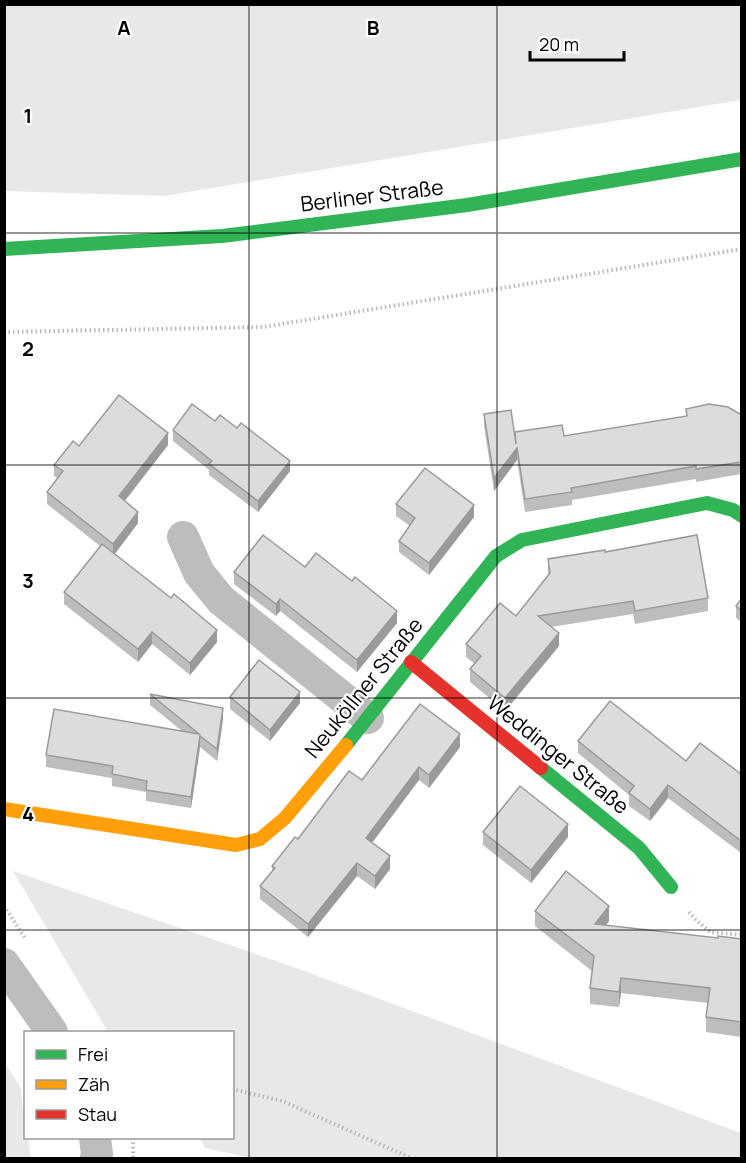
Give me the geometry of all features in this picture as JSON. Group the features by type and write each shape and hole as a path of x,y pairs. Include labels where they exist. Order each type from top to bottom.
{"street":[{"name":"Berliner Straße","path":"4,249 222,236 467,205 741,159"},
{"name":"Neuköllner Straße","path":"4,810 236,845 260,839 285,818 368,718 496,556 522,540 707,503 733,510 741,516"},
{"path":"183,537 199,573 221,600 368,718"},
{"name":"Weddinger Straße","path":"411,662 639,848 671,887"},
{"path":"4,964 51,1031"},
{"path":"95,1139 96,1158"}],"path":[{"path":"4,332 263,327 741,249"},
{"path":"671,887 695,919 710,932 741,935"},
{"path":"234,1089 282,1101 411,1158"},
{"path":"133,1139 133,1158"}],"shaded area":[{"path":"5,4 741,5 741,100 164,196 5,191"},
{"path":"13,871 288,965 741,1133 741,1158 252,1158 205,1148 200,1139 234,1139 234,1031 107,1031"},
{"path":"5,1064 20,1086 24,1115 24,1139 28,1139 31,1158 5,1158"}],"building":[{"path":"119,395 168,433 119,496 138,512 113,544 47,492 63,471 54,465 73,441 79,446"},
{"path":"192,404 215,421 220,415 237,428 241,423 290,461 258,501 209,464 212,461 173,430"},
{"path":"709,404 728,407 740,414 741,462 696,469 696,466 571,488 572,492 525,499 517,448 494,478 484,414 511,410 516,444 515,432 562,425 564,436 687,416 686,409"},
{"path":"425,468 474,505 429,563 399,541 415,518 396,504"},
{"path":"263,535 305,567 316,553 352,581 355,577 397,611 357,660 280,599 276,604 234,572"},
{"path":"697,535 708,598 635,611 633,601 538,616 559,633 505,698 470,669 481,656 466,644 500,603 516,616 550,573 548,559 605,550 605,552"},
{"path":"102,544 171,598 174,594 217,630 190,663 152,632 138,649 64,592"},
{"path":"741,599 741,610 736,606"},
{"path":"259,660 300,692 270,730 230,697"},
{"path":"150,694 223,708 217,749 200,736 191,797 146,790 147,781 112,774 113,766 46,755 54,709 199,734"},
{"path":"610,701 686,761 700,743 741,774 741,841 668,785 650,809 629,793 634,786 578,741"},
{"path":"420,704 460,734 429,775 419,767 366,838 390,856 375,876 357,863 308,924 260,886 275,868 272,866 295,837 298,839 349,771 362,780"},
{"path":"520,786 568,824 531,870 483,832"},
{"path":"566,871 609,906 595,924 741,939 741,1022 706,1017 710,988 621,978 619,992 590,988 594,956 535,911"}],"traffic: fast":[{"path":"4,249 222,236 467,205 742,159"},
{"path":"346,745 496,556 522,540 707,503 733,510 742,516"},
{"path":"541,768 639,848 671,887"}],"traffic: slow":[{"path":"4,809 236,845 260,839 285,818 346,745"}],"traffic: jam":[{"path":"411,662 541,768"}]}
